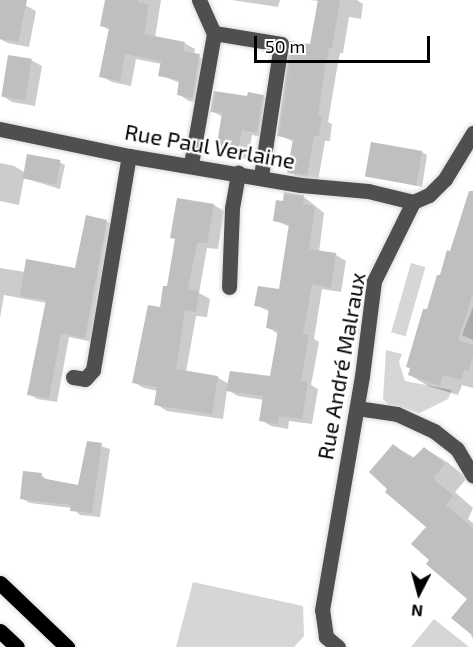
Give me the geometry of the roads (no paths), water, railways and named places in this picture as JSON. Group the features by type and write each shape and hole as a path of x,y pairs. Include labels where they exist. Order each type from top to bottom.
{"main road":[{"path":"0,584 67,647"},
{"path":"0,631 17,647"}],"street":[{"path":"191,164 214,33 199,0"},
{"path":"214,33 281,44 261,177"},
{"name":"Rue Paul Verlaine","path":"0,129 129,156 191,164 301,185 368,191 412,202"},
{"path":"412,202 429,195 445,178 473,133"},
{"path":"73,377 85,379 93,370 129,156"},
{"path":"229,287 232,208 238,173"},
{"name":"Rue André Malraux","path":"338,647 326,637 322,609 357,408 374,281 412,202"},
{"path":"357,408 397,414 434,431 458,449 473,476"}]}
